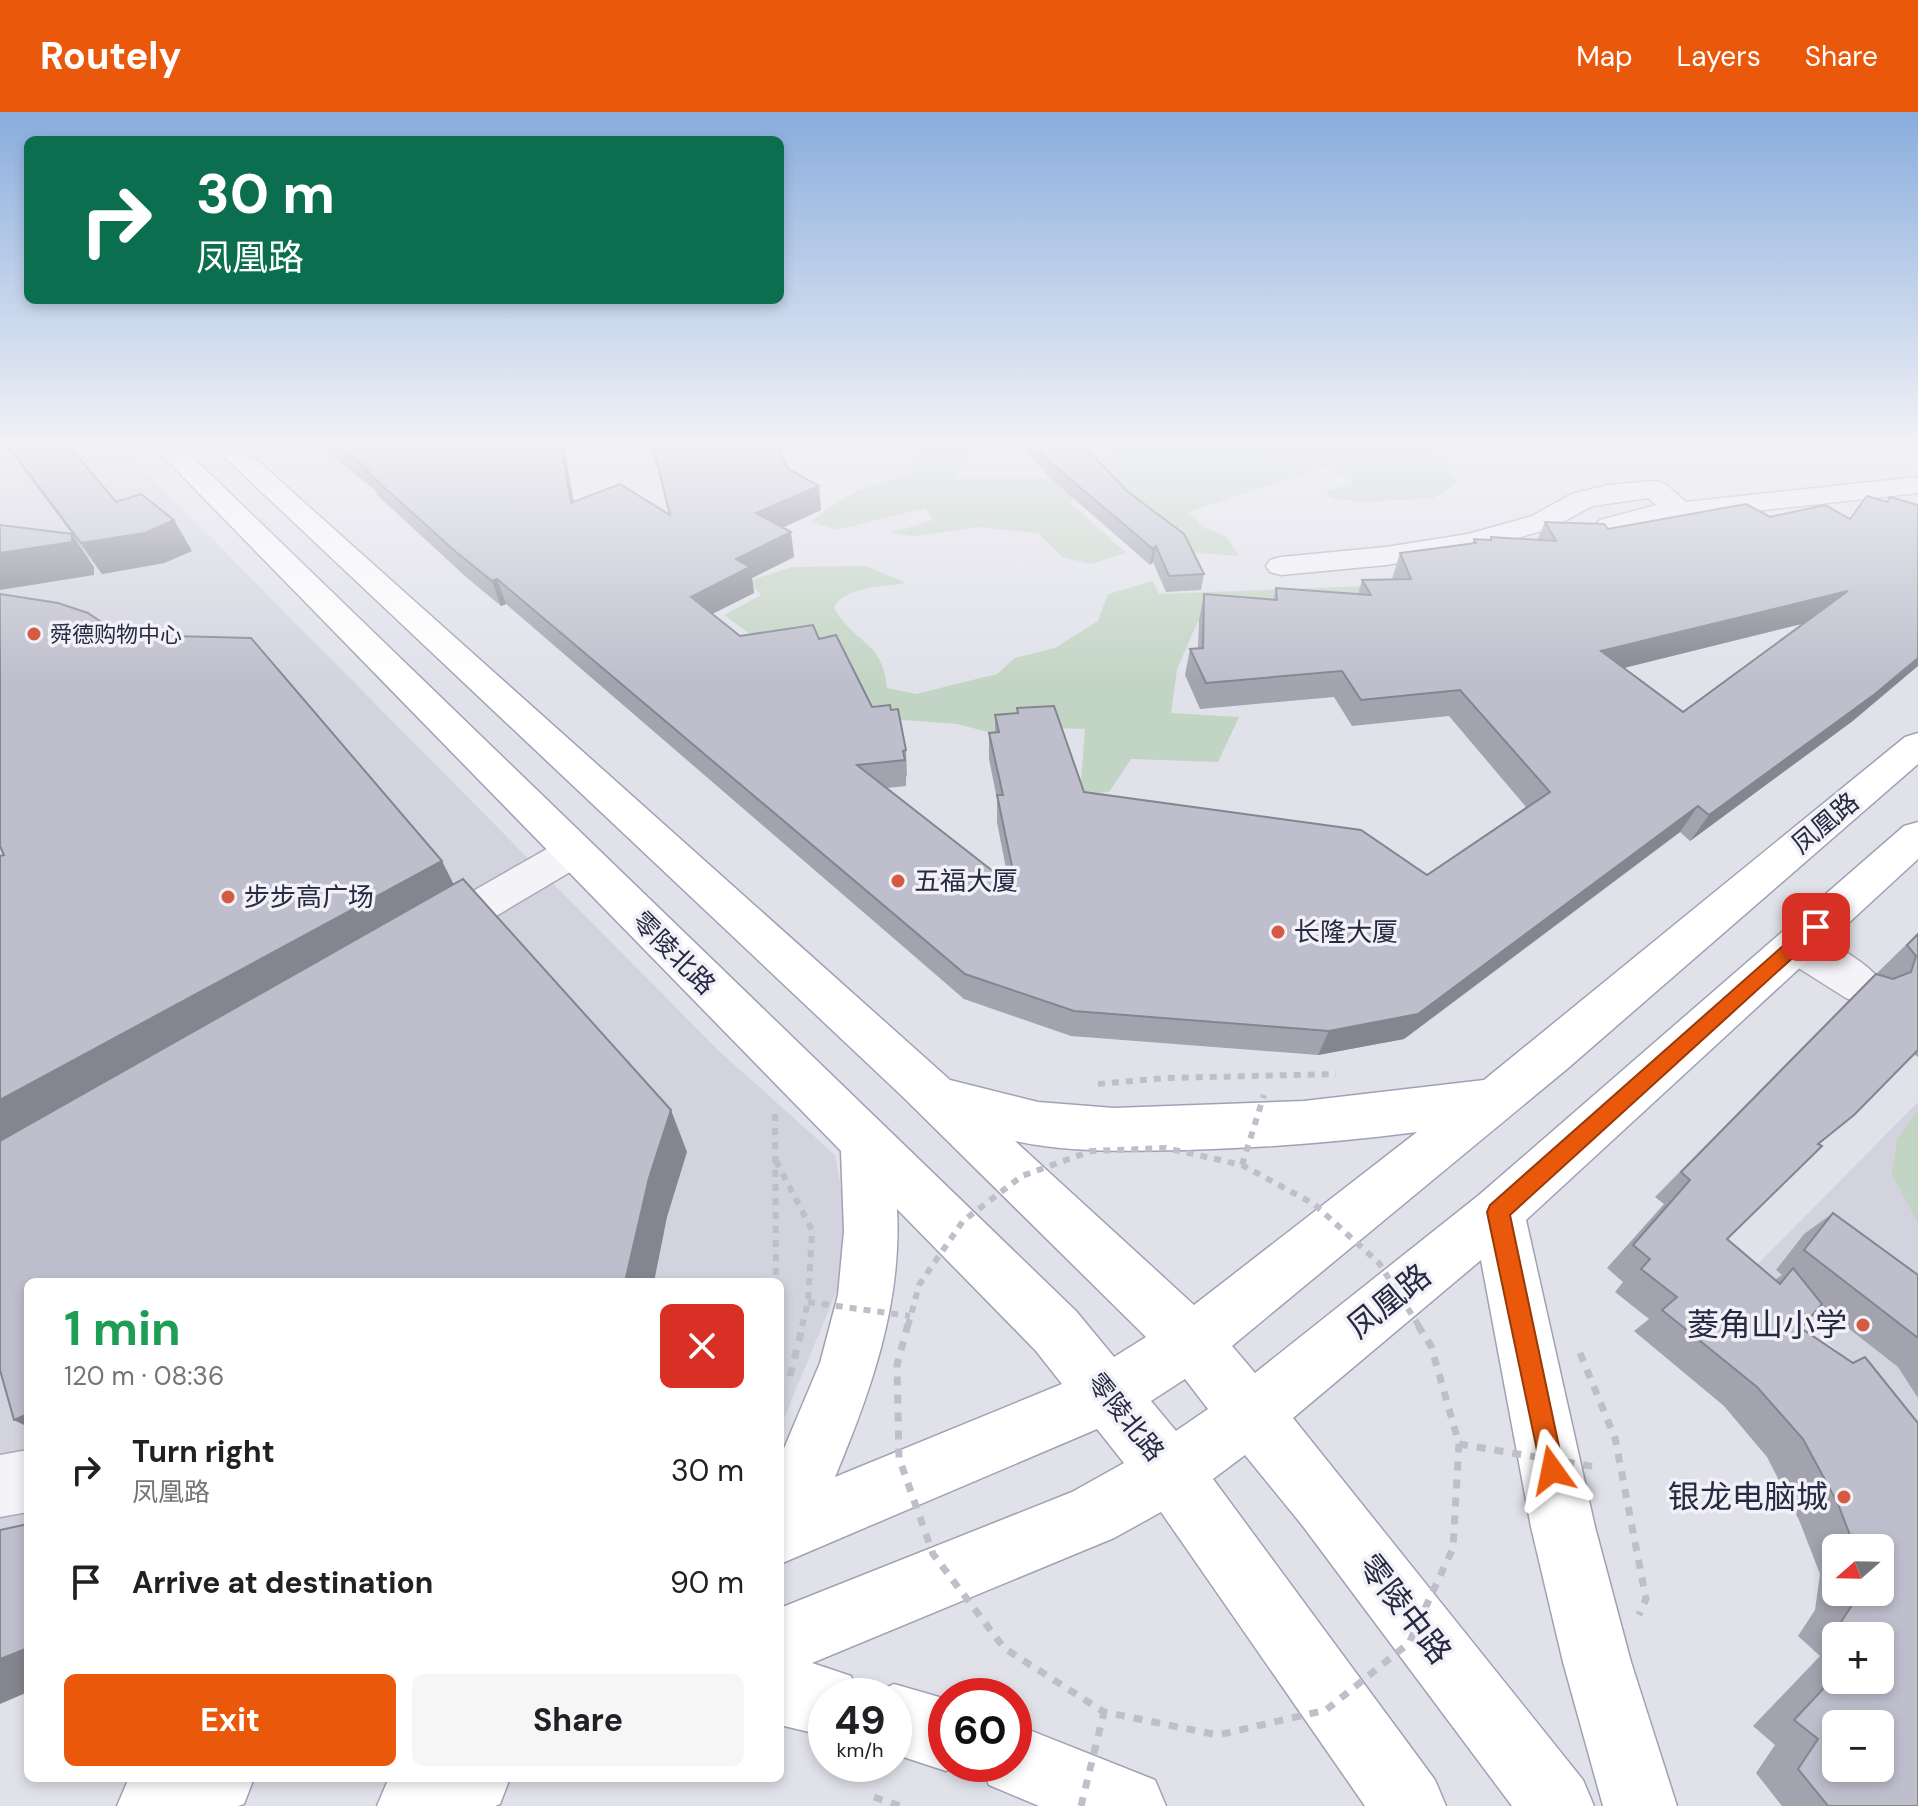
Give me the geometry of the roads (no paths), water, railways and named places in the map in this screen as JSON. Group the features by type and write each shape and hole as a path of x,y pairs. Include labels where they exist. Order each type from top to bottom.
{"main road":[{"name":"零陵北路","path":"245,525 1056,1331 1170,1472"},
{"path":"312,525 934,1096 1191,1342 1253,1413"},
{"name":"凤凰路","path":"784,1530 1109,1394 1191,1342 1550,1055 1918,745"},
{"name":"凤凰路","path":"784,1640 1092,1516 1170,1472 1253,1413 1498,1212 1918,836"},
{"path":"934,1096 989,1114 1041,1125 1096,1128 1344,1121 1426,1112 1492,1100"},
{"path":"784,1516 810,1465 860,1326 870,1261 872,1203 865,1144"},
{"path":"1498,1212 1563,1527 1597,1662 1640,1806"},
{"name":"零陵中路","path":"1253,1413 1557,1806"},
{"path":"1170,1472 1409,1806"},
{"path":"784,1691 808,1697"},
{"path":"1032,1767 1129,1806"},
{"path":"154,1806 209,1782"},
{"path":"414,1806 465,1782"}],"street":[{"path":"1281,566 1386,556 1471,542 1531,525"},
{"path":"1597,538 1612,525"},
{"path":"396,954 573,852"},
{"path":"1796,945 1862,986"},
{"path":"0,1486 24,1482"}],"place":[{"name":"舜德购物中心","path":"34,634"},
{"name":"五福大厦","path":"898,881"},
{"name":"步步高广场","path":"228,897"},
{"name":"长隆大厦","path":"1278,932"},
{"name":"菱角山小学","path":"1863,1325"},
{"name":"银龙电脑城","path":"1844,1497"}]}
